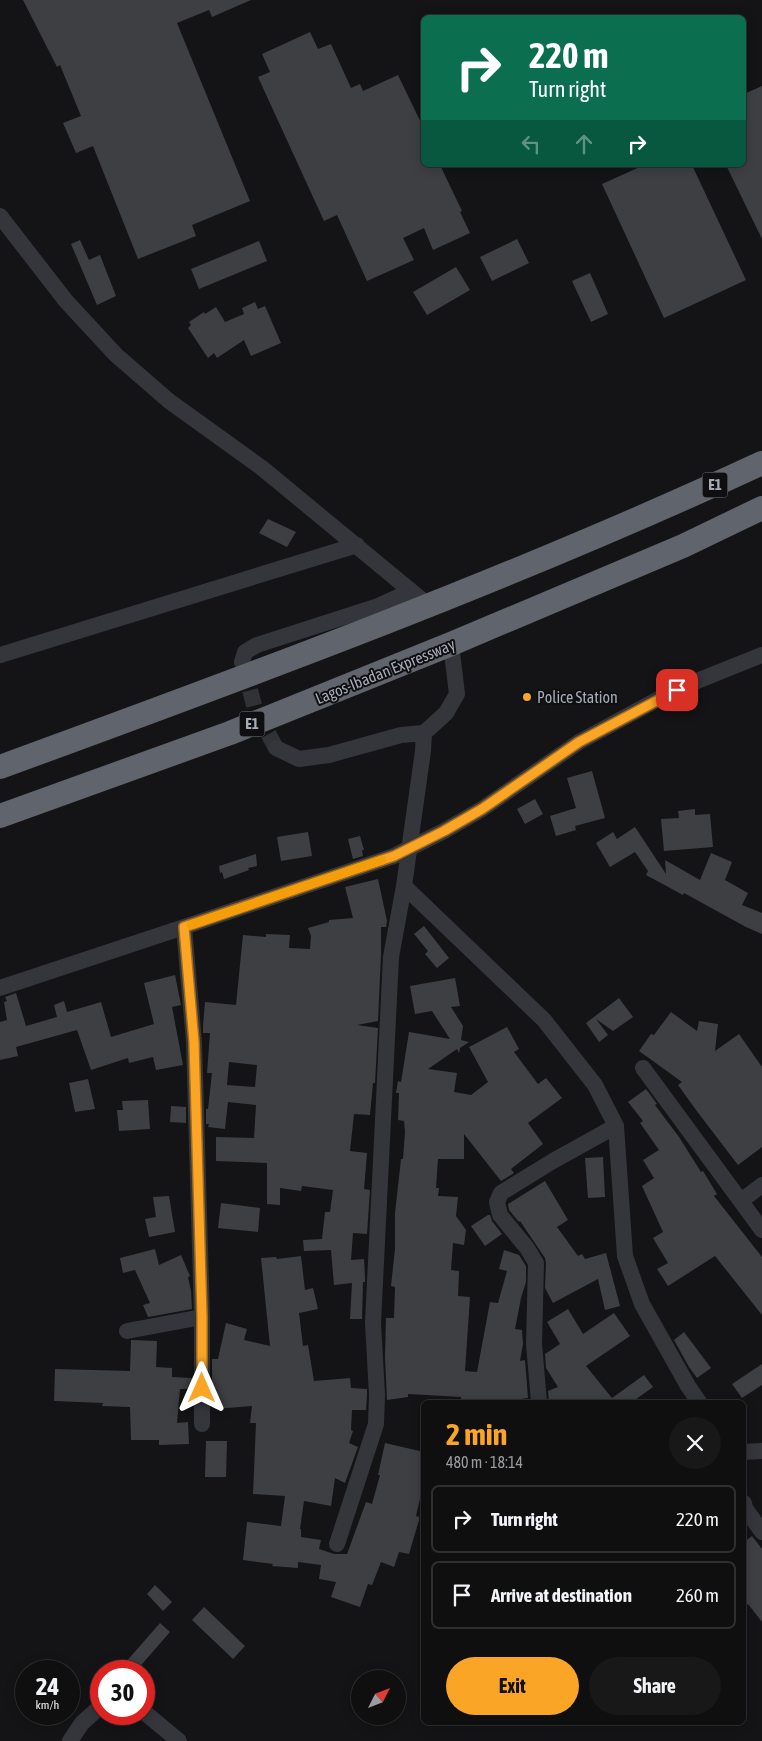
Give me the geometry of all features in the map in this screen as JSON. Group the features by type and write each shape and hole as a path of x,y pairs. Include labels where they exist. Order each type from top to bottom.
{"highway":[{"name":"E1","path":"0,767 210,690 419,598 668,507 762,463"},
{"name":"Lagos-Ibadan Expressway","path":"0,816 230,733 451,644 683,546 762,508"}],"street":[{"path":"0,216 66,301 116,356 170,401 262,468 419,598"},
{"path":"0,655 357,545"},
{"path":"242,662 245,652 257,645 378,606 419,598"},
{"path":"276,748 299,759 329,755 401,736 424,734 446,713 458,694 451,644"},
{"path":"0,988 394,856 444,831 482,809 579,742 677,690 762,655"},
{"path":"337,1544 377,1416 373,1323 391,957 404,886 424,734"},
{"path":"404,886 544,1020 595,1085 616,1126 625,1256 642,1304 698,1400"},
{"path":"184,927 194,1042 202,1316 202,1424"},
{"path":"643,1068 762,1230"},
{"path":"539,1400 534,1344 536,1262 500,1215 497,1202 501,1193 616,1126"},
{"path":"741,1201 762,1185"},
{"path":"127,1331 202,1316"},
{"path":"746,1452 762,1451"},
{"path":"746,1509 762,1532"},
{"path":"70,1741 90,1716"},
{"path":"155,1721 179,1741"}],"building":[{"path":"23,0 251,0 212,17 209,10 177,23 250,201 192,225 196,236 138,259 93,146 76,153 63,123 81,116 60,65 57,67"},
{"path":"310,32 318,49 331,44 351,88 360,84 363,91 398,75 421,123 421,167 441,167 462,211 460,212 470,233 433,250 424,228 403,238 414,260 367,281 337,215 324,221 258,77 270,72 262,54"},
{"path":"762,86 762,239 727,167 746,167 746,93"},
{"path":"640,167 693,167 746,280 664,318 602,184"},
{"path":"517,239 529,263 492,281 480,257"},
{"path":"80,240 89,260 100,255 116,296 97,305 71,244"},
{"path":"259,241 267,261 199,289 191,269"},
{"path":"456,267 470,290 427,315 413,292"},
{"path":"590,273 608,314 591,322 572,281"},
{"path":"255,302 258,309 265,306 281,343 251,356 244,340 217,358 214,353 208,358 188,328 191,325 189,322 216,307 225,322 244,314 242,308"},
{"path":"268,519 296,532 287,547 259,533"},
{"path":"592,771 605,818 575,826 576,830 556,836 550,816 576,808 567,778"},
{"path":"535,799 543,814 525,824 517,809"},
{"path":"695,809 695,815 710,814 713,847 664,851 661,819 679,818 678,811"},
{"path":"635,827 666,874 665,860 700,880 711,853 732,862 725,880 748,893 742,905 762,913 762,934 646,875 648,871 635,852 610,867 596,843 613,832 617,839"},
{"path":"308,832 312,856 281,861 277,837"},
{"path":"360,836 364,850 362,850 363,856 353,859 348,839"},
{"path":"256,854 257,866 224,879 222,872 220,873 219,866"},
{"path":"378,879 387,921 386,927 381,927 378,1021 357,1025 378,1028 375,1083 373,1083 370,1115 354,1114 350,1151 367,1153 364,1189 370,1190 367,1234 353,1233 351,1260 364,1259 365,1282 363,1282 362,1319 350,1319 352,1283 334,1285 331,1250 304,1251 303,1240 322,1239 325,1212 330,1212 333,1190 302,1186 301,1191 280,1188 280,1205 267,1204 267,1163 216,1161 216,1137 254,1138 256,1105 228,1102 225,1129 208,1127 209,1124 206,1124 206,1109 208,1109 212,1073 207,1073 210,1033 203,1033 205,1002 236,1005 243,935 266,937 266,934 290,935 289,948 310,949 311,936 308,928 329,922 329,920 353,918 345,887","holes":["229,1062 257,1065 255,1087 227,1085"]},
{"path":"424,926 449,958 437,968 425,954 428,951 414,934"},
{"path":"175,975 181,1005 172,1007 183,1065 156,1070 153,1057 129,1063 128,1058 91,1070 77,1030 16,1047 18,1056 0,1060 0,1022 7,1020 4,1002 7,1001 5,997 16,993 26,1026 57,1017 54,1005 64,1001 67,1012 101,1002 111,1037 154,1024 144,983"},
{"path":"455,978 460,1006 451,1007 463,1026 461,1040 469,1042 460,1048 459,1053 457,1049 428,1069 457,1073 454,1092 471,1095 488,1082 469,1047 507,1027 519,1049 514,1052 538,1084 546,1078 562,1098 528,1123 543,1144 511,1169 514,1173 501,1181 464,1134 464,1159 438,1159 436,1188 439,1188 438,1196 458,1197 456,1216 466,1230 464,1245 453,1243 451,1270 459,1271 458,1296 470,1297 465,1371 477,1372 490,1302 498,1303 507,1271 499,1269 504,1250 519,1255 526,1266 526,1282 515,1329 522,1330 523,1344 520,1361 525,1360 528,1398 521,1400 461,1400 461,1397 408,1394 408,1397 387,1400 386,1318 394,1318 395,1287 391,1286 395,1249 395,1213 405,1132 404,1121 398,1120 399,1093 396,1093 398,1081 401,1082 409,1032 450,1039 432,1011 415,1014 410,986"},
{"path":"619,998 633,1017 613,1031 596,1019 608,1035 599,1042 586,1023"},
{"path":"671,1012 697,1031 699,1021 718,1024 715,1051 739,1034 762,1067 762,1147 738,1165 678,1085 682,1082 639,1051 651,1034 654,1035"},
{"path":"88,1079 95,1109 75,1112 69,1083"},
{"path":"646,1089 701,1172 703,1171 717,1194 714,1196 762,1257 762,1315 715,1256 668,1286 657,1269 668,1263 653,1238 663,1232 642,1186 654,1178 643,1160 659,1150 640,1123 643,1121 628,1102"},
{"path":"148,1100 150,1129 119,1131 117,1110 123,1110 122,1101"},
{"path":"171,1106 186,1107 186,1123 170,1122"},
{"path":"603,1157 605,1197 588,1198 585,1158"},
{"path":"545,1181 568,1220 557,1227 578,1256 582,1254 585,1259 606,1253 620,1306 605,1310 598,1279 553,1303 545,1288 545,1258 520,1221 509,1210 508,1204"},
{"path":"169,1196 175,1232 149,1237 145,1219 156,1217 153,1197"},
{"path":"221,1203 260,1208 258,1232 218,1228"},
{"path":"490,1215 492,1221 502,1234 485,1246 471,1226"},
{"path":"155,1249 159,1265 181,1255 190,1276 188,1277 192,1309 148,1317 143,1305 150,1303 135,1270 123,1273 120,1258"},
{"path":"301,1256 305,1290 313,1288 318,1309 299,1313 303,1346 308,1345 314,1381 350,1378 351,1388 367,1389 366,1410 352,1410 351,1430 353,1431 349,1443 358,1447 345,1483 335,1478 331,1506 304,1501 300,1529 301,1537 321,1540 319,1549 334,1554 347,1554 366,1502 372,1504 380,1475 378,1475 385,1443 421,1451 421,1494 416,1516 419,1517 419,1520 409,1554 399,1552 394,1567 381,1562 372,1585 368,1584 360,1607 331,1597 336,1582 319,1579 321,1565 298,1562 298,1568 272,1566 273,1564 243,1560 247,1522 281,1526 285,1496 253,1494 256,1423 250,1423 252,1406 215,1409 214,1391 212,1390 212,1359 218,1359 226,1323 247,1329 244,1340 270,1346 261,1258 276,1257 277,1259"},
{"path":"568,1309 583,1334 614,1313 630,1336 586,1366 612,1398 644,1375 653,1387 635,1400 549,1400 548,1391 558,1387 546,1368 545,1354 560,1344 547,1322"},
{"path":"684,1332 711,1368 697,1378 674,1340"},
{"path":"131,1340 157,1341 156,1367 172,1368 172,1377 192,1378 192,1389 180,1389 177,1423 188,1422 189,1444 159,1445 159,1440 131,1440 130,1407 102,1406 103,1403 54,1401 55,1369 130,1371"},
{"path":"762,1364 762,1385 742,1398 732,1384"},
{"path":"206,1441 227,1441 226,1477 205,1477"},
{"path":"752,1536 762,1549 762,1622 748,1604 746,1606 746,1540"},
{"path":"155,1585 172,1602 163,1611 147,1594"},
{"path":"204,1607 245,1646 233,1659 192,1620"},
{"path":"160,1623 170,1632 146,1660 128,1660"}],"tunnel":[{"path":"244,667 255,709 276,748"}],"slow traffic":[{"path":"191,925 382,860"}],"place":[{"name":"Police Station","path":"527,697"}],"route":[{"path":"202,1388 202,1316 194,1042 184,927 394,856 444,831 482,809 579,742 677,690"}]}
